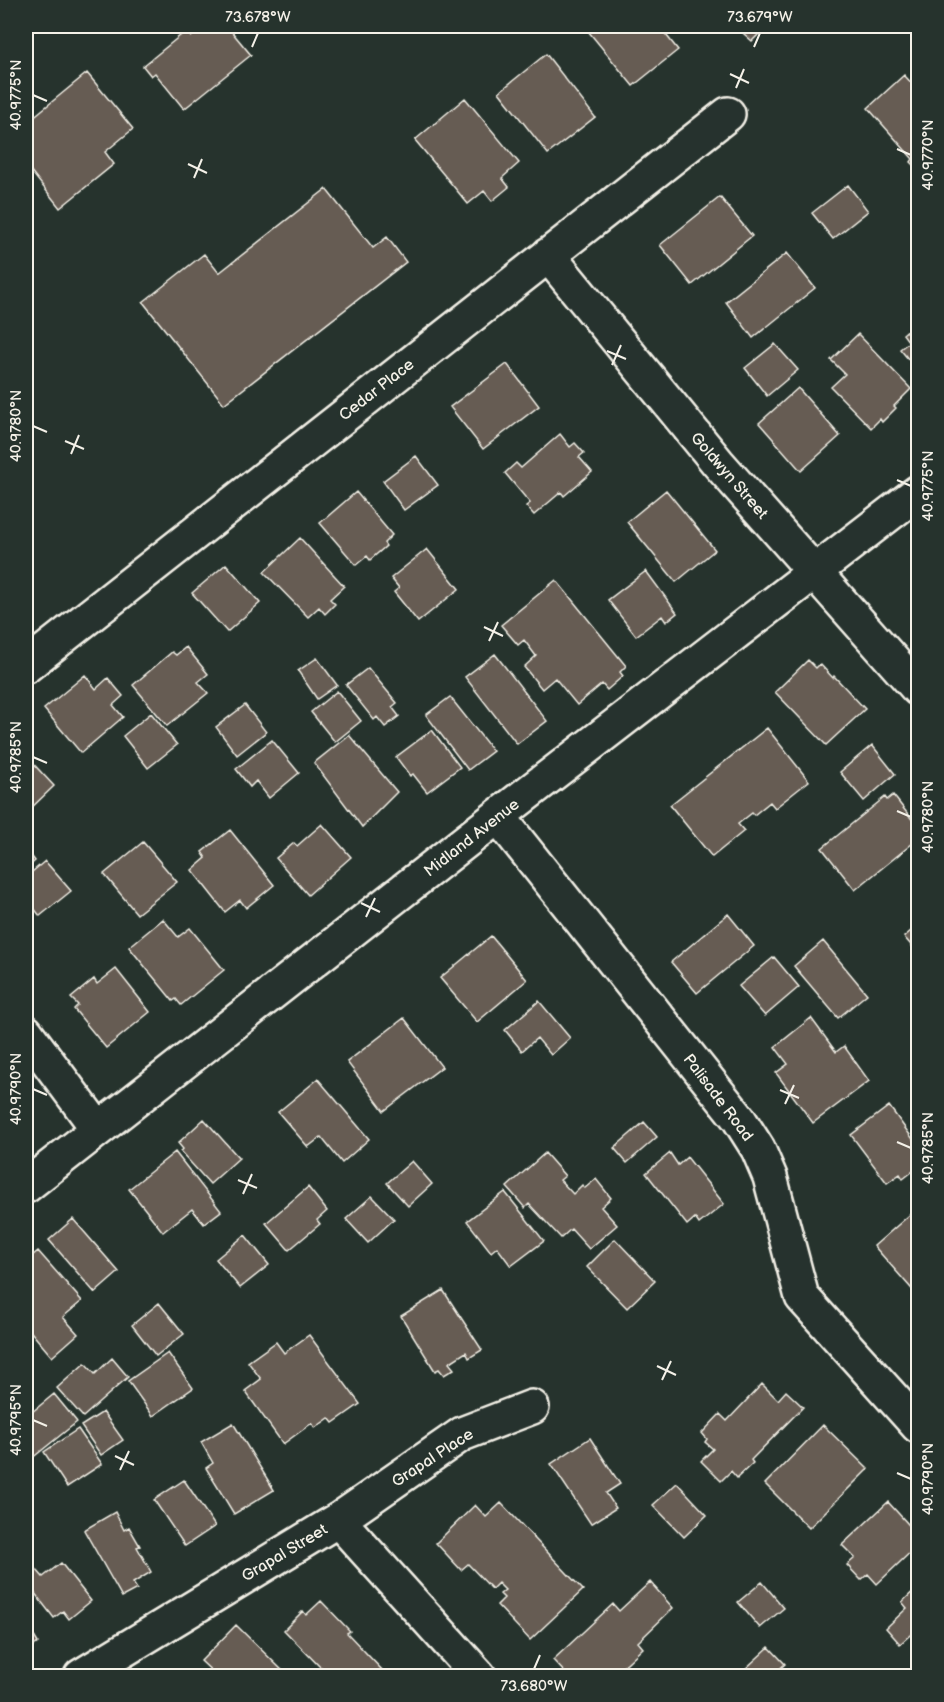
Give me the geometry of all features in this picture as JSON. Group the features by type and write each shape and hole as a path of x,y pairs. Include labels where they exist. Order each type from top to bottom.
{"street":[{"name":"Cedar Place","path":"26,666 728,114"},
{"name":"Goldwyn Street","path":"548,255 718,463 918,689"},
{"name":"Midland Avenue","path":"26,1186 498,816 918,492"},
{"name":"Palisade Road","path":"498,816 739,1119 758,1149 770,1177 802,1297 918,1426"},
{"path":"26,1032 98,1129"},
{"name":"Grapal Place","path":"338,1520 462,1434 532,1407"},
{"name":"Grapal Street","path":"81,1677 338,1520 479,1677"}],"building":[{"path":"205,26 227,26 251,55 184,109 155,73 151,76 143,66 186,31 191,37"},
{"path":"584,26 659,26 678,50 633,86"},
{"path":"735,26 767,26 752,41"},
{"path":"546,54 595,117 548,154 499,92"},
{"path":"87,73 133,129 105,152 114,164 60,208 26,165 26,123"},
{"path":"904,75 918,90 918,169 911,162 913,159 868,108"},
{"path":"465,98 519,163 502,178 509,187 492,201 484,191 468,204 415,140"},
{"path":"848,185 868,211 833,239 812,213"},
{"path":"326,189 373,248 387,237 406,262 224,404 143,302 204,254 219,273"},
{"path":"720,197 752,236 692,285 660,245"},
{"path":"787,253 815,288 753,338 726,302"},
{"path":"918,321 918,371 900,349 909,342 903,334"},
{"path":"858,334 911,389 882,422 880,419 871,428 831,387 845,374 831,360"},
{"path":"775,344 798,370 767,396 745,368"},
{"path":"507,364 539,406 483,449 450,407"},
{"path":"798,388 840,436 801,471 759,423"},
{"path":"560,434 570,447 575,443 584,453 579,457 592,472 564,496 561,492 534,515 526,506 530,503 505,473 516,463 521,468"},
{"path":"416,456 438,485 404,510 383,481"},
{"path":"666,490 715,550 676,582 627,522"},
{"path":"356,492 392,535 384,543 386,546 370,560 367,556 356,565 320,523"},
{"path":"300,538 344,586 330,599 335,604 325,614 319,607 308,617 264,572"},
{"path":"427,549 459,589 418,622 394,592 399,588 391,578"},
{"path":"226,564 260,603 227,632 192,593"},
{"path":"646,571 677,613 666,622 662,616 636,636 608,600"},
{"path":"556,580 626,666 620,672 623,676 607,690 602,684 577,705 555,678 542,689 524,667 536,656 524,640 518,645 501,625"},
{"path":"186,647 208,674 198,682 208,693 167,726 133,685 172,652 176,655"},
{"path":"495,654 547,721 517,744 465,677"},
{"path":"317,658 337,685 317,699 298,671"},
{"path":"808,660 816,668 820,664 833,678 834,676 865,709 826,745 775,692"},
{"path":"368,668 397,703 392,707 399,716 385,727 377,717 374,720 346,685"},
{"path":"85,675 96,689 108,678 123,696 113,705 123,717 81,753 44,709"},
{"path":"337,691 361,721 335,742 311,712"},
{"path":"450,697 493,751 468,770 426,715"},
{"path":"245,705 266,732 237,755 216,727"},
{"path":"151,713 177,745 148,768 123,736"},
{"path":"767,728 809,781 775,808 770,802 754,815 752,813 738,824 744,831 712,857 670,805"},
{"path":"432,730 460,767 427,792 413,774 410,776 396,757"},
{"path":"349,735 397,792 362,827 314,763"},
{"path":"272,740 299,773 269,798 256,781 250,787 236,769"},
{"path":"872,745 895,774 864,801 840,772"},
{"path":"26,756 54,786 26,813"},
{"path":"893,795 918,827 913,833 918,839 855,890 822,848 885,797 887,800"},
{"path":"322,824 351,857 308,895 276,858 294,843 297,846"},
{"path":"230,830 274,885 246,908 240,900 225,912 192,870 206,858 202,852"},
{"path":"143,842 177,882 137,914 104,874"},
{"path":"26,849 35,861 26,869"},
{"path":"45,861 71,891 40,916 26,898 26,877"},
{"path":"728,914 754,946 697,993 671,962"},
{"path":"163,919 178,937 190,928 224,970 181,1005 176,999 173,1001 129,947"},
{"path":"918,925 918,953 904,937"},
{"path":"491,936 527,980 477,1022 440,978"},
{"path":"823,941 867,994 838,1018 794,966"},
{"path":"774,957 799,987 765,1016 739,986"},
{"path":"116,969 150,1012 106,1048 74,1009 78,1005 71,998 94,979 97,984"},
{"path":"539,1001 570,1038 551,1055 537,1038 522,1051 505,1030"},
{"path":"404,1018 442,1067 384,1111 347,1062"},
{"path":"811,1018 836,1052 844,1046 869,1081 813,1123 776,1073 788,1064 775,1047"},
{"path":"318,1079 369,1139 342,1163 321,1137 308,1147 278,1112"},
{"path":"889,1106 918,1146 918,1162 915,1165 917,1168 903,1179 900,1174 887,1183 851,1135"},
{"path":"204,1119 239,1158 210,1184 180,1151 183,1149 178,1143"},
{"path":"644,1122 657,1137 627,1163 614,1148"},
{"path":"175,1152 221,1211 204,1224 192,1209 163,1232 129,1189"},
{"path":"545,1153 565,1176 560,1180 573,1194 582,1185 585,1188 596,1179 611,1198 601,1207 617,1225 589,1249 571,1229 561,1238 529,1204 525,1208 507,1187"},
{"path":"670,1153 678,1165 687,1157 724,1204 699,1224 695,1218 687,1225 646,1173"},
{"path":"412,1161 432,1184 408,1206 387,1183"},
{"path":"308,1187 327,1211 317,1220 320,1224 289,1250 266,1223"},
{"path":"505,1192 544,1241 511,1266 497,1247 491,1252 467,1221"},
{"path":"372,1196 394,1219 368,1243 346,1219"},
{"path":"914,1211 918,1215 918,1296 874,1246"},
{"path":"73,1219 119,1272 95,1293 49,1240"},
{"path":"245,1235 269,1265 240,1288 216,1259"},
{"path":"615,1239 655,1281 627,1308 587,1267"},
{"path":"38,1251 82,1301 63,1317 78,1334 52,1357 26,1326 26,1261"},
{"path":"443,1290 482,1350 469,1358 466,1352 449,1363 454,1369 444,1375 439,1369 435,1371 401,1316"},
{"path":"159,1303 184,1334 156,1356 132,1325"},
{"path":"309,1335 360,1404 333,1423 329,1418 315,1428 312,1423 283,1444 245,1391 261,1379 248,1362 276,1342 284,1353"},
{"path":"168,1353 193,1388 153,1416 128,1381"},
{"path":"112,1358 128,1377 83,1417 57,1388 85,1363 95,1374"},
{"path":"762,1384 778,1400 786,1391 803,1407 751,1460 753,1463 737,1478 731,1471 721,1481 701,1461 713,1449 705,1442 707,1439 702,1433 720,1414 727,1421"},
{"path":"54,1394 77,1422 26,1463 26,1417"},
{"path":"103,1412 123,1440 101,1455 81,1426"},
{"path":"233,1423 274,1490 234,1514 206,1468 213,1463 201,1442"},
{"path":"823,1425 868,1469 809,1528 765,1484"},
{"path":"78,1429 102,1464 67,1487 44,1452"},
{"path":"590,1438 620,1484 606,1493 616,1508 591,1524 551,1464"},
{"path":"184,1480 215,1526 185,1546 154,1500"},
{"path":"677,1483 707,1515 684,1537 653,1505"},
{"path":"888,1502 918,1535 918,1545 877,1584 868,1574 861,1580 847,1565 855,1558 842,1545"},
{"path":"501,1503 583,1590 530,1640 497,1605 504,1598 500,1594 505,1590 498,1583 492,1589 468,1564 461,1570 436,1543 475,1505 486,1517"},
{"path":"115,1512 124,1530 129,1527 151,1572 133,1583 137,1589 122,1597 84,1530"},
{"path":"61,1563 91,1601 69,1619 63,1611 54,1618 30,1587 33,1584 27,1576 36,1569 43,1577"},
{"path":"650,1582 673,1608 638,1642 643,1648 613,1676 568,1676 553,1660 613,1604 619,1611"},
{"path":"762,1582 784,1608 760,1628 738,1602"},
{"path":"918,1587 918,1628 900,1644 886,1628 907,1608 902,1602"},
{"path":"321,1601 350,1631 347,1633 383,1671 377,1676 317,1676 323,1670 284,1630 303,1611 306,1615"},
{"path":"26,1623 38,1643 26,1651"},
{"path":"236,1625 288,1676 217,1676 201,1661"},
{"path":"769,1647 785,1664 772,1676 748,1676 743,1671"}]}
